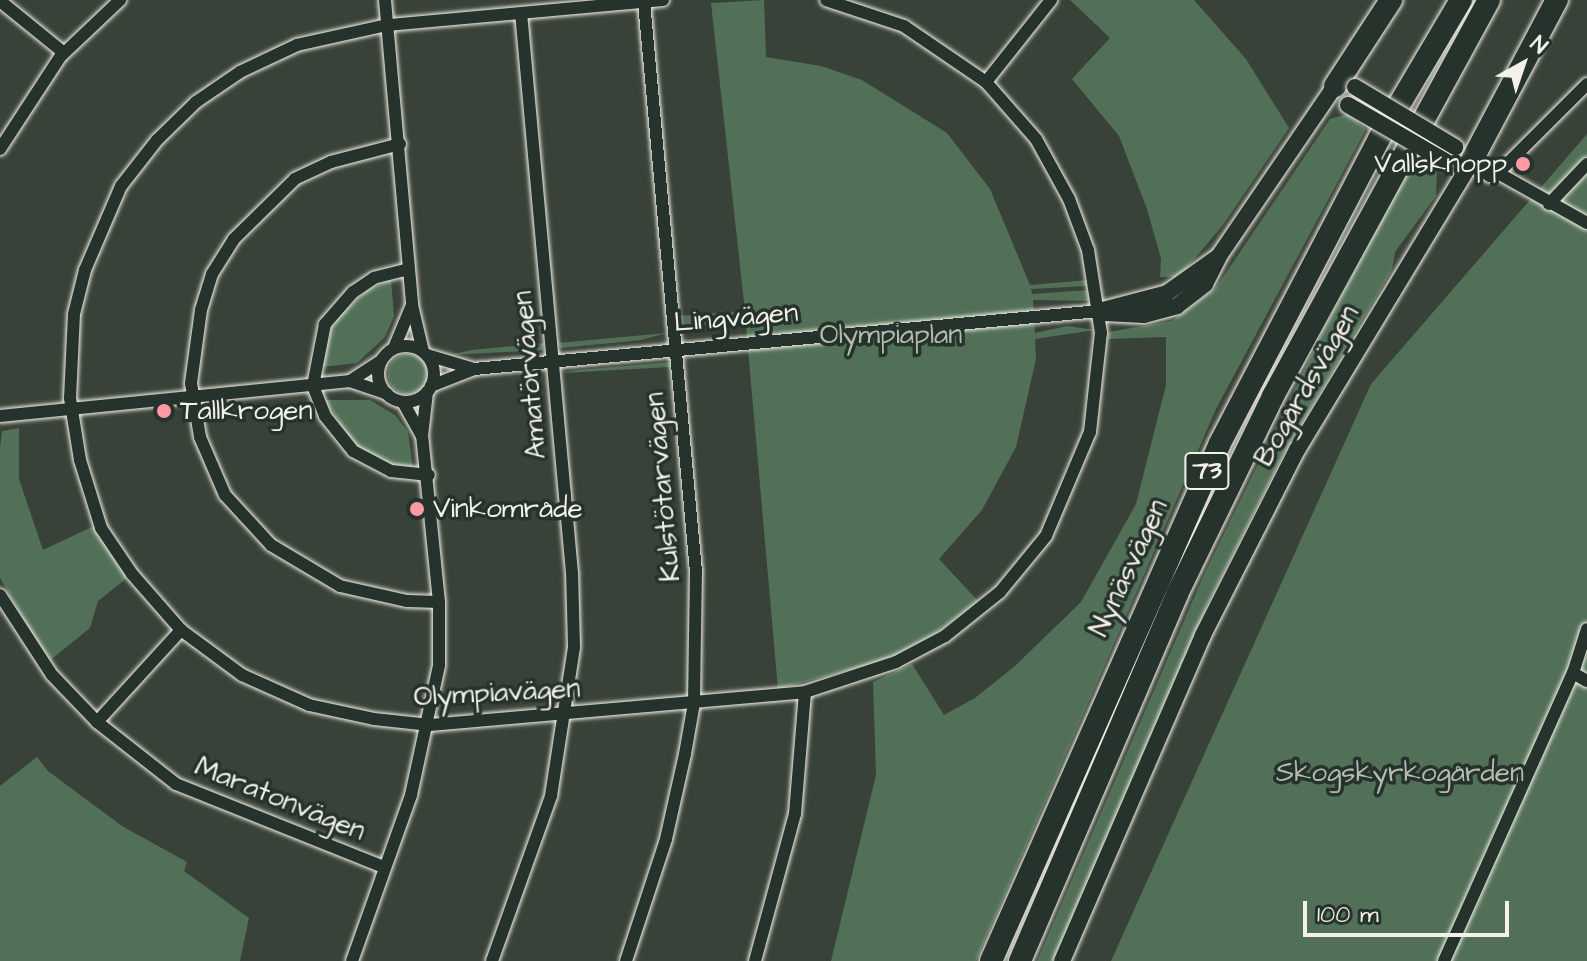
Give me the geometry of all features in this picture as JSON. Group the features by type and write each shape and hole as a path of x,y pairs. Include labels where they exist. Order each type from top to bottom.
{"highway":[{"path":"1345,87 1391,0"},
{"name":"Nynäsvägen","path":"991,961 1220,443 1325,240 1459,0"},
{"name":"Nynäsvägen","path":"1020,961 1177,594 1273,396 1489,0"},
{"path":"1442,84 1500,0"},
{"path":"1470,164 1557,0"}],"street":[{"path":"0,149 31,96 64,53 120,0"},
{"path":"352,961 430,725 439,602 429,475 422,436 434,372 425,354 412,305 385,0"},
{"name":"Olympiavägen","path":"663,0 387,25 297,45 240,72 196,102 157,140 121,186 85,270 70,353 71,409 101,528 181,630 242,675 309,705 430,725 805,692 876,671 945,636 1000,592 1046,536 1090,432 1100,379 1099,311 1088,250 1069,199 1036,139 986,82 904,26 826,0"},
{"path":"986,82 1051,0"},
{"path":"0,1 64,53"},
{"name":"Kulstötarvägen","path":"626,961 666,839 694,703 696,572 644,2"},
{"name":"Amatörvägen","path":"492,961 551,796 567,714 574,647 572,573 521,13"},
{"path":"1345,87 1455,147 1470,164 1490,176 1498,173 1587,84"},
{"path":"1345,87 1348,105 1445,161 1470,164"},
{"name":"Lingvägen","path":"429,389 474,369 1099,311 1167,293 1219,256 1345,87"},
{"path":"400,144 331,162 295,179 234,239 212,274 201,310 193,346 192,396 200,437 225,495 271,545 340,586 407,601 439,602"},
{"name":"Bogårdsvägen","path":"1062,961 1203,635 1297,450 1470,164"},
{"path":"1549,204 1587,164"},
{"path":"1498,173 1587,223"},
{"path":"409,269 374,278 353,292 325,324 313,386 325,416 353,451 391,471 429,475"},
{"path":"0,416 350,381 381,361 394,348 412,305"},
{"path":"394,348 411,346 425,354"},
{"name":"Lingvägen","path":"425,354 474,369"},
{"path":"381,361 378,376 387,394"},
{"path":"350,381 403,402 422,436"},
{"path":"403,402 429,389"},
{"name":"Maratonvägen","path":"0,595 52,675 97,722 176,784 384,867"},
{"path":"1444,961 1573,673 1587,629"},
{"path":"97,722 181,630"},
{"path":"1573,673 1587,681"},
{"path":"755,961 795,814 805,692"}],"green space":[{"name":"Olympiaplan","path":"764,0 766,57 821,66 862,80 947,133 990,189 1030,285 1088,280 1087,286 1031,289 1032,294 1090,290 1091,301 1033,300 1035,333 1067,326 1095,330 1035,339 1036,359 1016,447 982,510 939,559 978,601 936,633 886,660 778,689 745,315 742,322 679,327 678,316 745,311 711,3"},
{"path":"1070,0 1194,0 1246,59 1289,128 1223,225 1179,277 1160,277 1161,259 1147,209 1119,136 1072,79 1110,38"},
{"path":"1347,114 1366,129 1216,409 976,961 831,961 876,775 873,682 912,664 944,715 975,698 1015,666 1081,602 1136,504 1166,385 1166,337 1108,339 1109,332 1172,321 1215,289 1330,119"},
{"name":"Skogskyrkogården","path":"1587,134 1587,961 1111,961 1371,384"},
{"path":"1417,155 1437,170 1436,196 1395,252 1392,270 1283,455 1209,601 1054,961 1037,961 1203,577 1325,327"},
{"path":"391,280 394,316 385,337 357,363 322,367 328,334 341,314 368,290"},
{"path":"667,333 641,340 561,348 558,343"},
{"path":"544,343 543,350 450,355 472,350"},
{"path":"408,354 422,360 428,374 422,388 408,394 394,388 388,374 394,360"},
{"path":"671,362 671,367 562,373 578,370"},
{"path":"325,400 370,400 395,415 408,432 413,468 385,463 354,445"},
{"path":"19,428 19,479 43,550 96,525 127,578 98,601 90,628 48,662 0,578 2,431"},
{"path":"37,757 48,771 122,826 187,862 184,871 249,918 240,961 0,961 0,786"}],"place":[{"name":"Vallsknopp","path":"1523,164"},
{"name":"Tallkrogen","path":"164,411"},
{"name":"Vinkområde","path":"417,509"}]}
